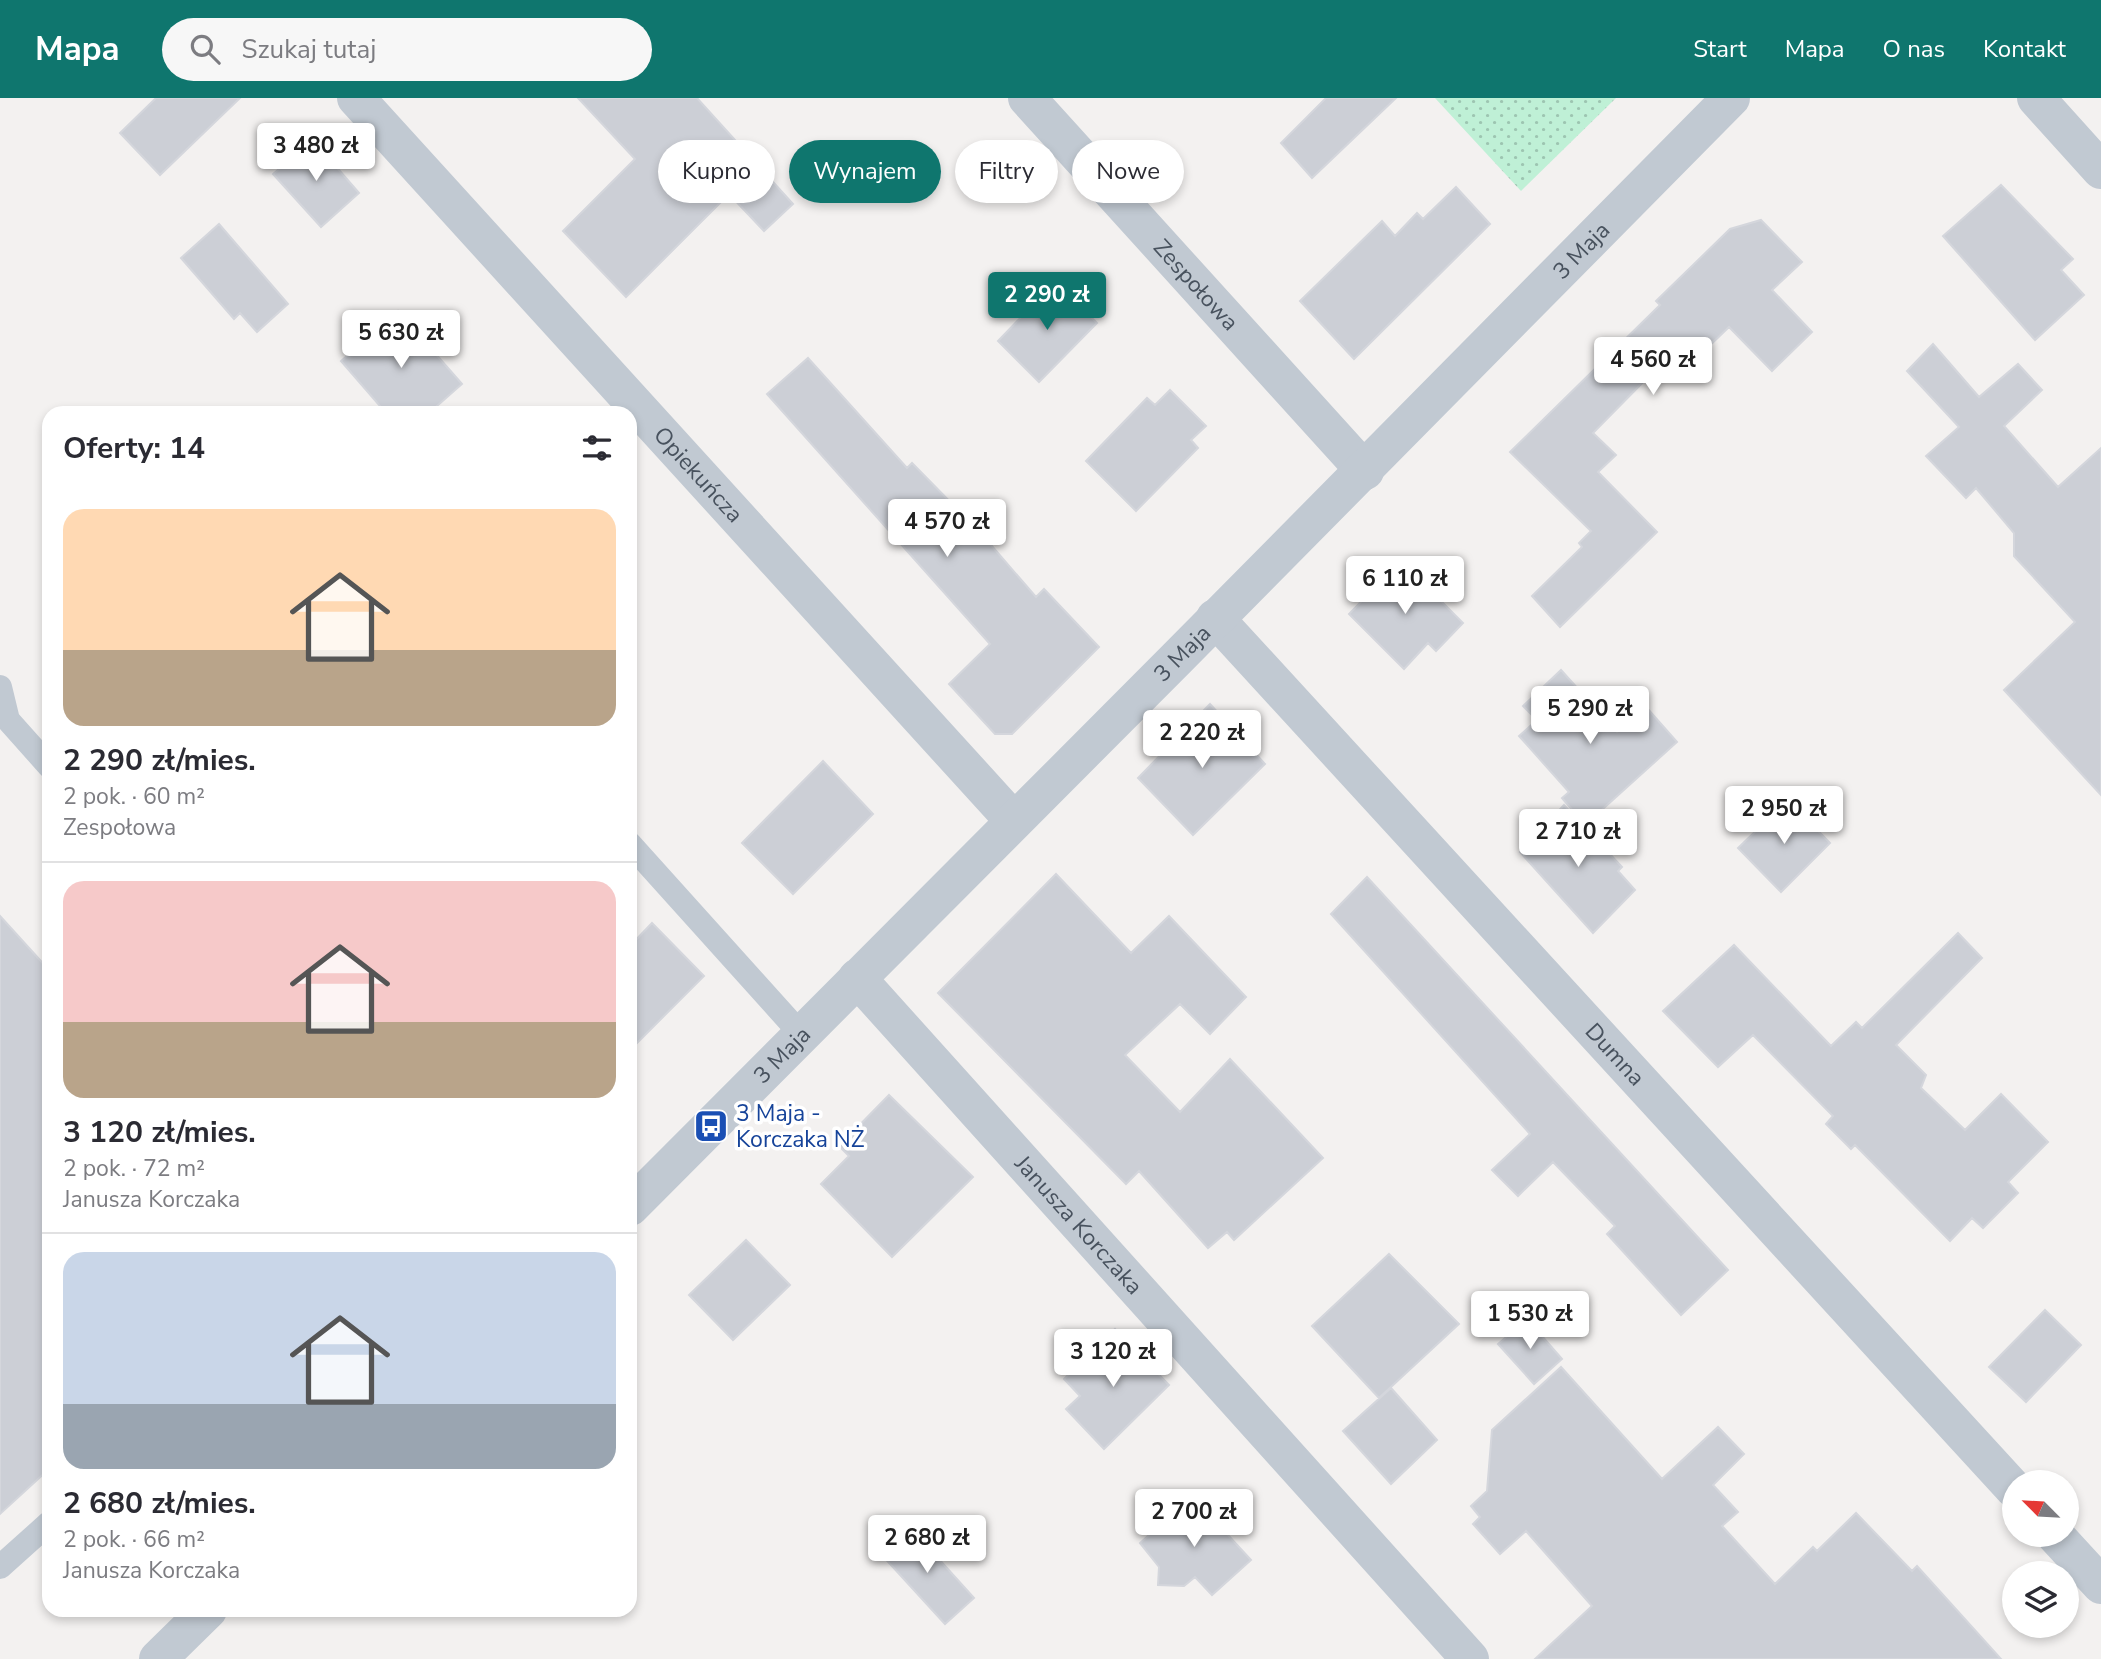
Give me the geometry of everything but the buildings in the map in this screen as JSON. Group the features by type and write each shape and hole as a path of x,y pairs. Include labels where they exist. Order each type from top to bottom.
{"street":[{"name":"Opiekuńcza","path":"356,98 636,406"},
{"name":"Zespołowa","path":"1027,98 1365,471"},
{"name":"3 Maja","path":"637,1200 1215,618 1365,471 1731,98"},
{"path":"2036,98 2101,170"},
{"name":"Opiekuńcza","path":"637,407 1014,821"},
{"name":"Dumna","path":"1215,618 2002,1476"},
{"name":"Janusza Korczaka","path":"857,978 1470,1659"},
{"path":"2067,1547 2101,1585"},
{"path":"158,1659 201,1617"}],"lane":[{"path":"0,687 8,720 42,758"},
{"path":"637,852 802,1034"},
{"path":"0,1567 42,1529"}],"green space":[{"path":"1435,98 1616,98 1521,191"}],"place":[{"name":"3 Maja - Korczaka NŻ","path":"711,1126"}]}
